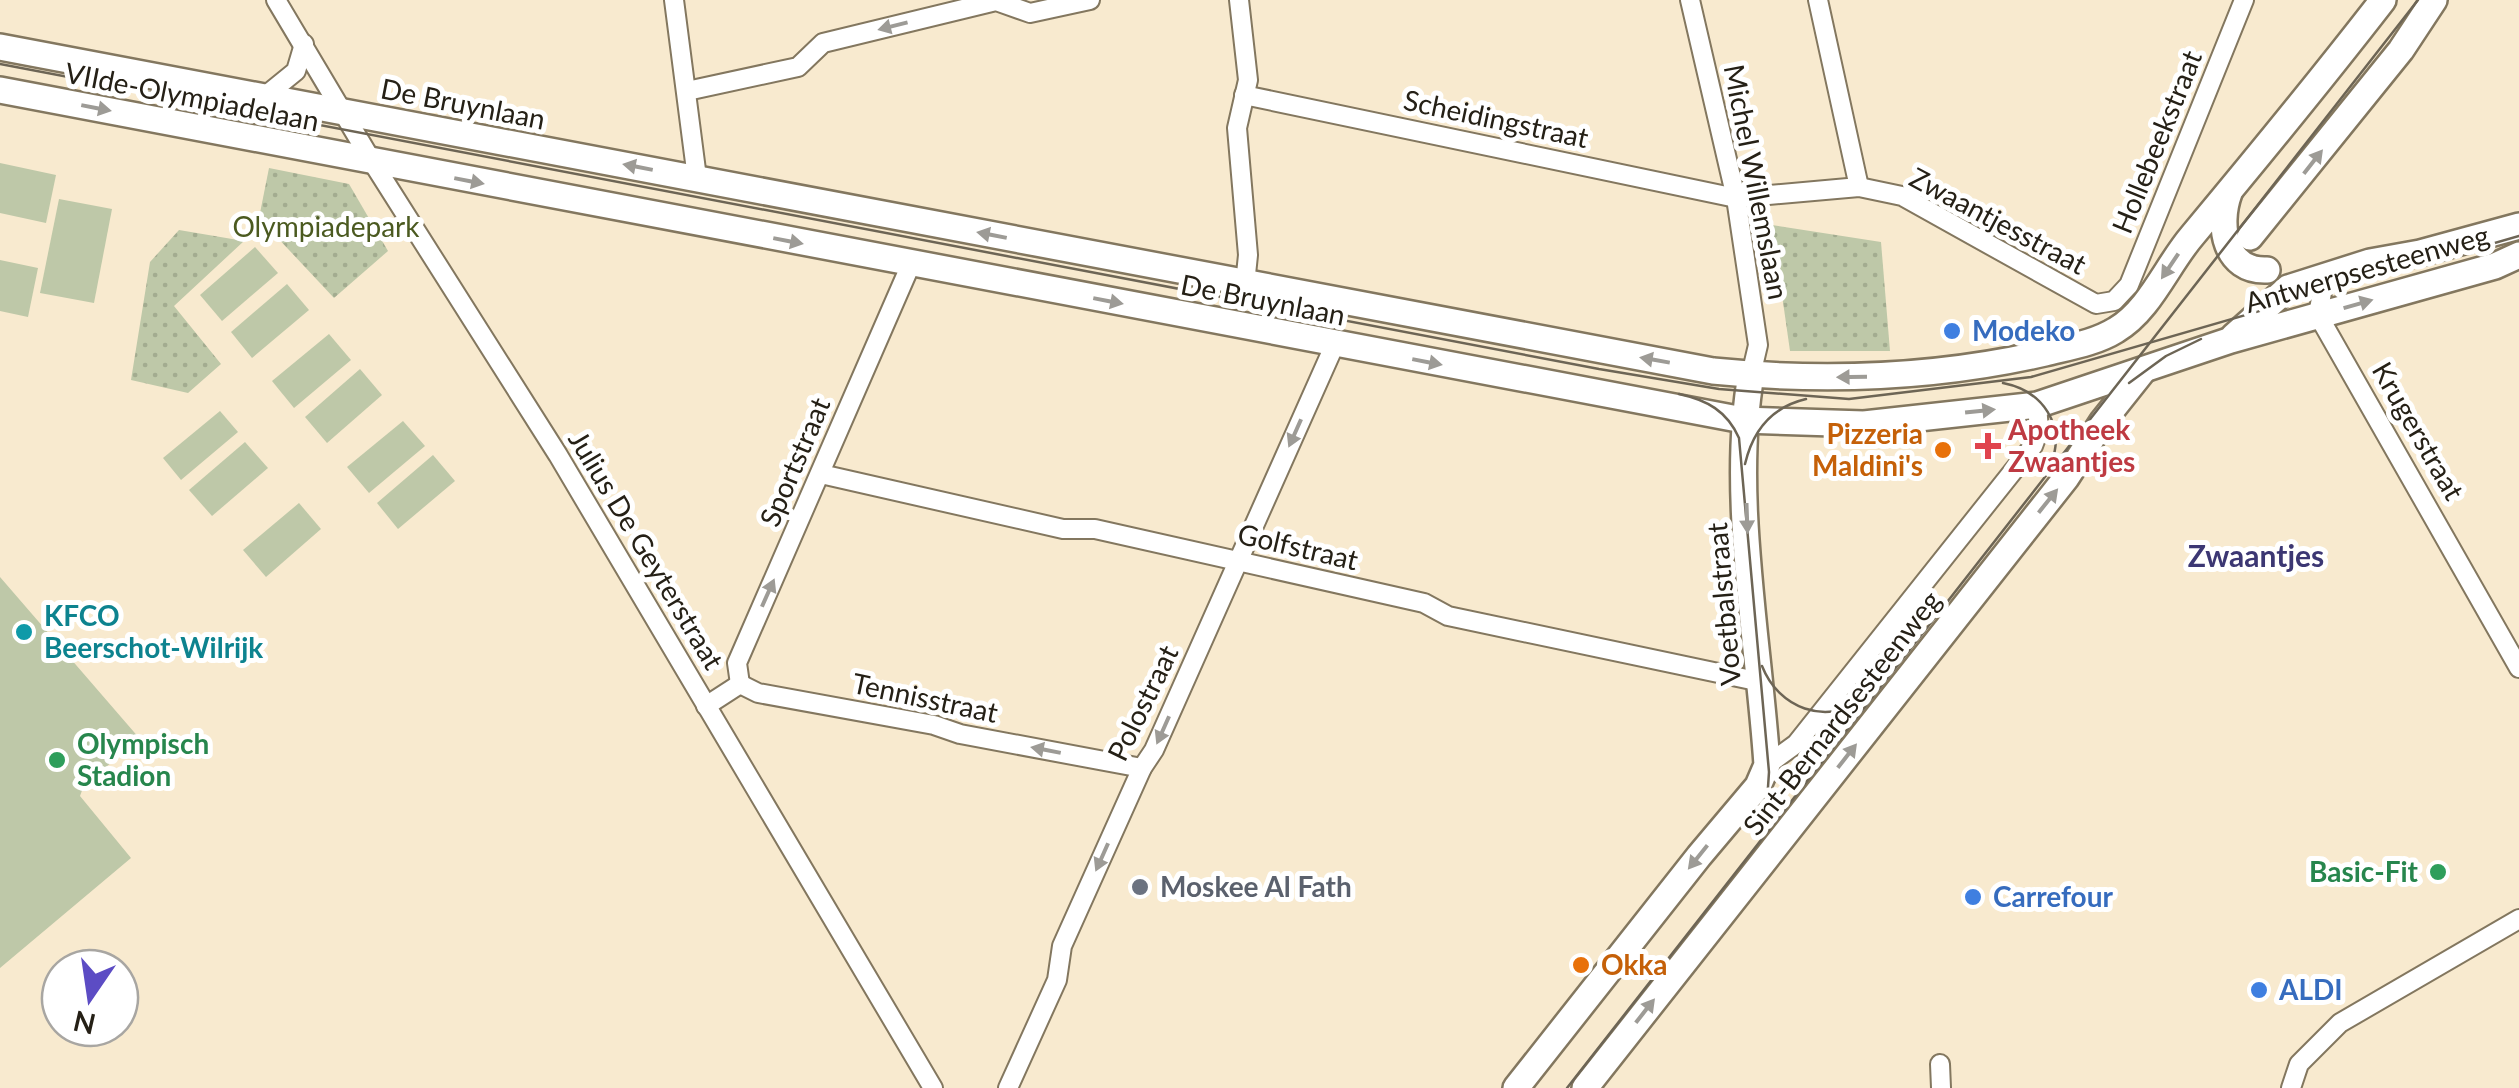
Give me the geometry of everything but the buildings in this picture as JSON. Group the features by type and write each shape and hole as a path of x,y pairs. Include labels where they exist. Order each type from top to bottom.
{"main road":[{"path":"2192,236 2382,0"},
{"path":"2192,236 2238,235 2390,64 2434,0"},
{"name":"VIIde-Olympiadelaan","path":"0,47 345,113"},
{"name":"VIIde-Olympiadelaan","path":"0,90 373,163"},
{"name":"De Bruynlaan","path":"345,113 1245,284 1751,375 1860,378 1924,372 2008,362 2105,336 2140,307 2192,236"},
{"name":"De Bruynlaan","path":"373,163 1743,420 1864,424 2037,405 2142,372"},
{"path":"2230,191 2224,209 2238,235"},
{"name":"Antwerpsesteenweg","path":"2231,340 2288,288 2343,270 2519,226"},
{"name":"Krugerstraat","path":"2238,235 2267,270 2318,315"},
{"name":"Antwerpsesteenweg","path":"2142,372 2167,359 2495,266 2519,255"},
{"name":"Sint-Bernardsesteenweg","path":"1585,1088 2066,478 2142,372"},
{"name":"Voetbalstraat","path":"1751,375 1743,420 1748,558 1761,682 1764,774"},
{"name":"Sint-Bernardsesteenweg","path":"1516,1088 1764,774"}],"street":[{"name":"Julius De Geyterstraat","path":"276,0 373,163 548,438 932,1088"},
{"path":"674,0 697,178"},
{"path":"687,91 798,66 824,43 996,2 1030,12 1090,0"},
{"path":"1239,0 1248,80 1236,128 1248,255 1245,284"},
{"name":"Michel Willemslaan","path":"1690,0 1736,198 1758,345 1751,375"},
{"path":"1818,0 1859,188"},
{"name":"Hollebeekstraat","path":"2114,301 2129,286 2244,0"},
{"path":"264,97 296,71 304,44"},
{"name":"Scheidingstraat","path":"1244,95 1736,198"},
{"name":"Zwaantjesstraat","path":"1736,198 1859,188 1902,196 2096,304 2114,301"},
{"name":"Sportstraat","path":"740,684 737,662 911,264"},
{"path":"2318,315 2323,287 2343,270"},
{"name":"Krugerstraat","path":"2318,315 2519,668"},
{"name":"Polostraat","path":"1008,1088 1058,980 1062,946 1335,344"},
{"name":"Sint-Bernardsesteenweg","path":"1764,774 1796,744 2034,446 2039,430 2037,405"},
{"name":"Golfstraat","path":"821,474 1063,529 1095,529 1424,603 1448,616 1761,682"},
{"path":"706,706 740,684"},
{"name":"Tennisstraat","path":"740,684 758,694 1142,768"},
{"path":"2291,1088 2299,1064 2340,1023 2519,919"},
{"path":"1940,1064 1941,1088"}],"green space":[{"path":"0,163 56,175 46,223 0,213"},
{"name":"Olympiadepark","path":"269,168 349,184 388,251 334,298 259,218"},
{"path":"59,199 112,209 94,303 40,293"},
{"path":"1772,225 1881,242 1890,351 1790,351"},
{"path":"179,230 244,241 174,306 221,364 188,393 131,380 150,262"},
{"path":"255,247 278,273 222,321 200,295"},
{"path":"0,260 38,268 28,317 0,311"},
{"path":"287,284 309,310 252,358 231,332"},
{"path":"329,334 351,360 294,408 272,381"},
{"path":"360,369 382,395 327,443 305,417"},
{"path":"220,411 238,432 181,480 163,458"},
{"path":"403,421 425,446 369,493 347,467"},
{"path":"245,442 268,468 212,516 189,490"},
{"path":"433,455 455,481 398,529 377,503"},
{"path":"299,503 321,529 266,577 243,550"},
{"name":"Olympisch Stadion","path":"0,577 140,739 84,785 80,796 131,858 0,968"}],"tram line":[{"path":"1567,1088 2418,0"},
{"path":"0,64 1599,369 1719,389 1849,399 2031,377 2519,236"},
{"path":"2129,383 2166,356 2201,339"},
{"path":"2003,383 2029,394 2048,412 2055,436 2051,464"},
{"path":"1679,394 1715,408 1739,438 1769,772 1767,802 1756,830"},
{"path":"1745,464 1753,441 1766,422 1783,408 1806,399"},
{"path":"1762,666 1780,693 1805,708 1834,711 1864,700"}],"place":[{"name":"Modeko","path":"1952,331"},
{"name":"Apotheek Zwaantjes","path":"1988,446"},
{"name":"Pizzeria Maldini's","path":"1943,450"},
{"name":"KFCO Beerschot-Wilrijk","path":"24,632"},
{"name":"Olympisch Stadion","path":"57,760"},
{"name":"Basic-Fit","path":"2438,872"},
{"name":"Moskee Al Fath","path":"1140,887"},
{"name":"Carrefour","path":"1973,897"},
{"name":"Okka","path":"1581,965"},
{"name":"ALDI","path":"2259,990"}],"district":[{"name":"Zwaantjes","path":"2256,557"}]}
